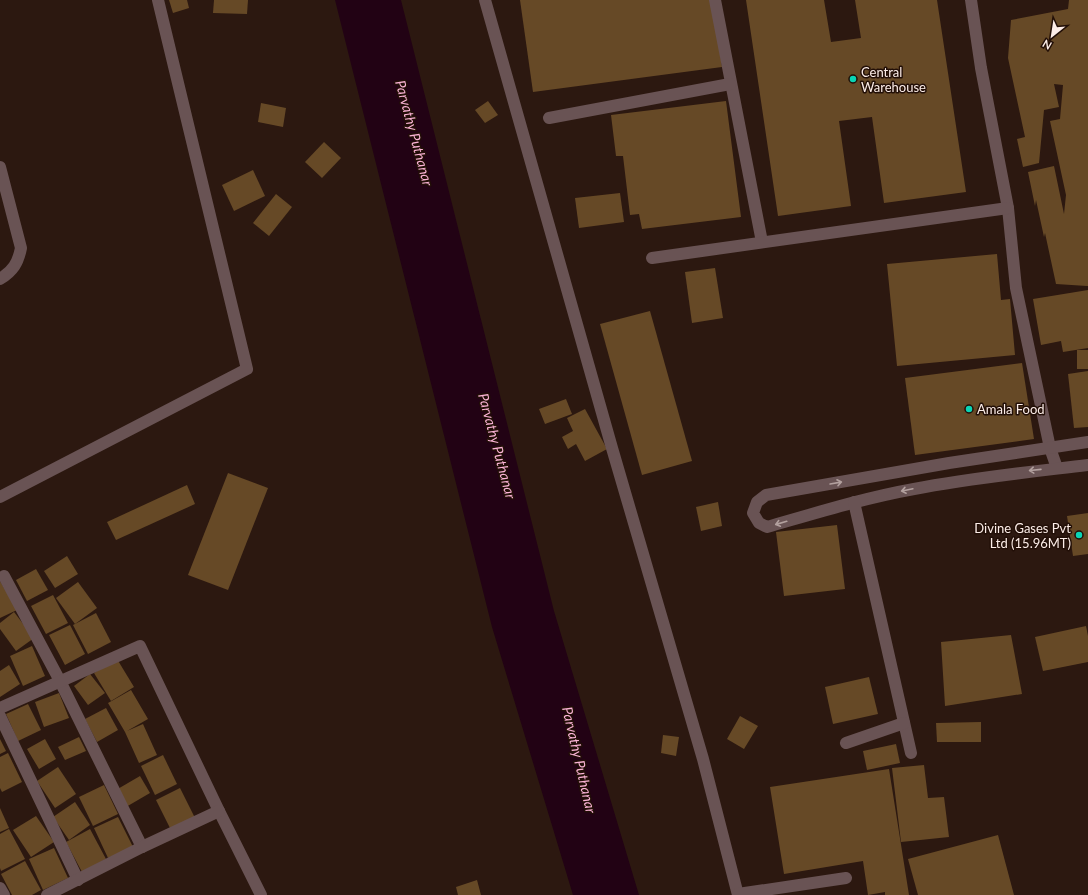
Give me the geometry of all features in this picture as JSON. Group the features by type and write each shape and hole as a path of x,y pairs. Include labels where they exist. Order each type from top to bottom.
{"street":[{"path":"0,497 247,369 158,0"},
{"path":"485,0 612,448 703,759 738,894 846,878"},
{"path":"715,0 730,84 762,242"},
{"path":"970,0 981,68 1008,208 1016,288 1050,448 1057,468"},
{"path":"549,118 730,84"},
{"path":"0,167 21,248 19,259 14,268 0,279"},
{"path":"652,258 1008,208"},
{"path":"1088,442 949,463 766,495 757,502 753,513 759,523 767,527 854,502 914,489 1026,471 1088,465"},
{"path":"854,502 910,753"},
{"path":"4,576 60,681 142,846"},
{"path":"0,708 140,646 261,895"},
{"path":"0,716 78,880"},
{"path":"846,743 904,723"},
{"path":"47,895 142,846 219,811"},
{"path":"0,888 4,895"}],"water":[{"name":"Parvathy Puthanar","path":"335,0 401,0 554,611 639,895 573,895 492,627"}],"building":[{"path":"169,0 187,0 189,8 173,13"},
{"path":"214,0 248,0 247,14 213,13"},
{"path":"520,0 713,0 722,67 533,92"},
{"name":"Central Warehouse","path":"746,0 824,0 831,42 861,38 855,0 937,0 966,192 884,203 872,117 839,121 851,206 778,216"},
{"path":"1069,0 1088,0 1088,286 1056,284 1045,233 1044,237 1036,200 1035,206 1028,172 1054,166 1064,214 1066,195 1050,121 1060,119 1063,85 1054,84 1059,107 1044,110 1039,163 1023,167 1017,139 1025,137 1008,58 1011,20 1068,9"},
{"path":"488,101 498,115 485,123 475,110"},
{"path":"726,101 741,217 642,229 639,214 630,215 623,156 616,156 611,115"},
{"path":"261,103 286,108 283,127 258,122"},
{"path":"324,142 341,158 322,178 305,162"},
{"path":"253,170 265,196 234,211 222,185"},
{"path":"620,193 624,222 579,228 575,198"},
{"path":"276,194 292,207 269,236 253,223"},
{"path":"997,254 1001,300 1010,299 1015,355 897,366 887,264"},
{"path":"715,268 723,318 692,323 685,272"},
{"path":"1088,290 1088,348 1063,352 1061,341 1041,345 1033,299"},
{"path":"650,311 692,461 642,475 600,324"},
{"path":"1077,350 1088,350 1088,369 1077,369"},
{"name":"Amala Food","path":"1022,363 1034,439 915,455 905,378"},
{"path":"1088,371 1088,427 1074,428 1068,374"},
{"path":"566,399 572,414 545,424 539,409"},
{"path":"585,409 607,449 585,461 576,444 568,449 562,437 573,431 567,418"},
{"path":"228,473 268,488 228,590 188,575"},
{"path":"187,485 195,504 116,540 107,522"},
{"path":"718,502 722,526 701,531 696,507"},
{"name":"Divine Gases Pvt Ltd (15.96MT)","path":"1088,513 1088,554 1073,556 1067,516"},
{"path":"837,525 845,589 784,596 776,532"},
{"path":"67,556 78,574 55,588 44,571"},
{"path":"36,569 48,590 27,601 16,580"},
{"path":"0,581 17,610 0,618"},
{"path":"78,582 97,608 75,624 56,598"},
{"path":"53,595 68,623 46,634 31,606"},
{"path":"14,612 34,638 16,651 0,629 0,623"},
{"path":"96,613 111,642 88,654 73,625"},
{"path":"70,625 85,654 65,665 49,635"},
{"path":"1086,626 1088,636 1088,662 1043,671 1035,637"},
{"path":"1011,635 1022,694 945,706 941,642"},
{"path":"32,646 45,676 23,686 10,656"},
{"path":"117,659 134,687 111,701 94,673"},
{"path":"9,665 20,684 0,697 0,671"},
{"path":"90,674 105,693 88,705 74,686"},
{"path":"869,677 878,714 833,724 825,687"},
{"path":"131,690 148,719 127,731 143,724 157,755 139,763 125,732 108,703"},
{"path":"59,693 69,718 44,727 35,702"},
{"path":"28,704 41,730 18,741 6,714"},
{"path":"106,708 118,730 97,742 85,719"},
{"path":"740,716 758,726 744,749 727,739"},
{"path":"981,722 981,742 937,742 936,723"},
{"path":"663,735 679,737 676,756 661,753"},
{"path":"79,737 86,751 65,760 58,747"},
{"path":"0,739 6,751 0,754"},
{"path":"45,739 56,759 39,769 27,749"},
{"path":"896,744 900,763 867,770 863,751"},
{"path":"8,753 22,782 2,792 0,788 0,757"},
{"path":"163,755 177,784 155,795 141,766"},
{"path":"924,765 928,798 944,797 949,837 901,842 892,768"},
{"path":"58,767 76,794 55,808 37,781"},
{"path":"889,769 909,895 885,895 885,892 868,895 863,861 784,874 770,787"},
{"path":"140,776 150,793 126,807 116,790"},
{"path":"104,785 118,814 93,826 79,797"},
{"path":"180,788 195,818 171,830 156,800"},
{"path":"75,802 90,825 69,840 53,817"},
{"path":"0,808 9,828 0,832"},
{"path":"36,816 54,842 31,857 13,830"},
{"path":"118,817 133,847 108,858 94,828"},
{"path":"9,829 25,859 1,871 0,834"},
{"path":"90,829 106,859 82,872 66,842"},
{"path":"998,835 1014,895 918,895 908,859"},
{"path":"54,848 68,878 43,890 29,859"},
{"path":"25,861 41,890 32,895 12,895 1,874"},
{"path":"477,880 481,895 458,895 456,887"}],"place":[{"name":"Central Warehouse","path":"853,79"},
{"name":"Amala Food","path":"969,409"},
{"name":"Divine Gases Pvt Ltd (15.96MT)","path":"1079,535"}]}
